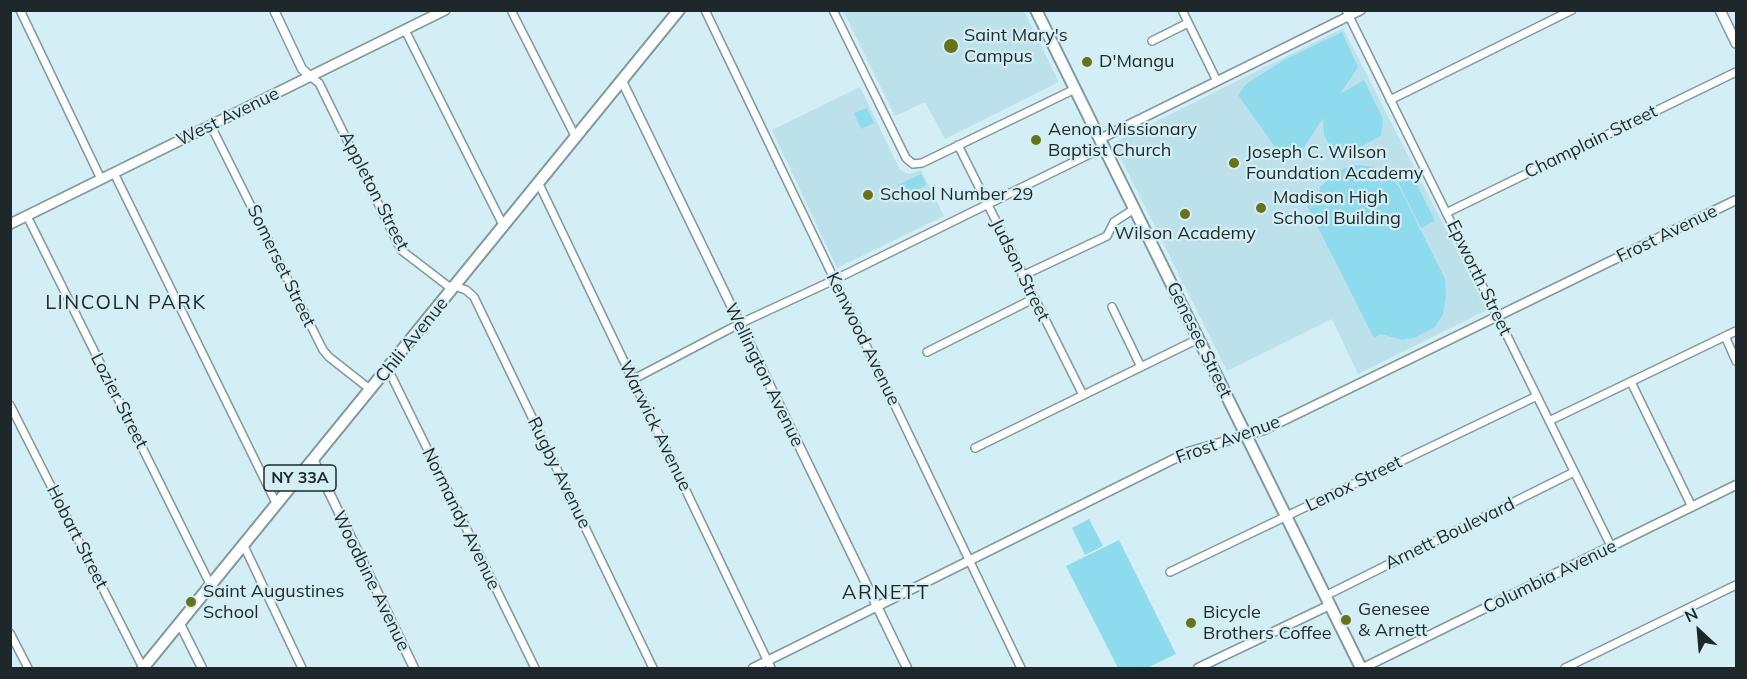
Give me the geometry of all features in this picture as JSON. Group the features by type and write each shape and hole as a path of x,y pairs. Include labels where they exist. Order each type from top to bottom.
{"main road":[{"name":"West Avenue","path":"10,224 445,10"},
{"name":"Chili Avenue","path":"143,668 314,461 679,10"},
{"name":"Genesee Street","path":"1036,10 1362,669"},
{"path":"1720,10 1737,43"}],"street":[{"path":"20,10 101,180"},
{"path":"274,10 302,69 311,77"},
{"path":"511,10 576,138"},
{"name":"Kenwood Avenue","path":"705,10 1021,669"},
{"path":"833,10 906,158 913,164 921,163 1075,89"},
{"path":"1182,10 1217,81"},
{"path":"632,380 739,324 987,205 1217,81 1348,14 1361,10"},
{"path":"1390,100 1572,10"},
{"name":"Epworth Street","path":"1348,14 1611,546"},
{"path":"1152,41 1188,23"},
{"path":"405,30 504,227"},
{"name":"Champlain Street","path":"1446,213 1737,72"},
{"name":"Appleton Street","path":"311,77 319,83 401,250 448,286 455,286"},
{"name":"Wellington Avenue","path":"622,81 907,669"},
{"name":"Somerset Street","path":"211,126 323,350 371,390"},
{"name":"Judson Street","path":"958,145 1083,395"},
{"path":"114,173 278,505"},
{"name":"Warwick Avenue","path":"538,184 770,665"},
{"name":"Frost Avenue","path":"753,669 770,665 970,561 1188,452 1264,430 1737,200"},
{"path":"1022,276 1107,236 1114,222 1134,209"},
{"name":"Lozier Street","path":"27,216 212,586"},
{"name":"Rugby Avenue","path":"455,286 466,290 474,297 653,669"},
{"path":"927,352 1034,299"},
{"path":"1112,307 1141,367"},
{"path":"1549,421 1737,331"},
{"path":"1725,336 1737,361"},
{"path":"975,448 1198,339"},
{"name":"Normandy Avenue","path":"388,369 535,669"},
{"path":"1631,382 1692,507"},
{"name":"Lenox Street","path":"1170,572 1537,396"},
{"name":"Hobart Street","path":"10,405 143,668"},
{"name":"Woodbine Avenue","path":"314,461 414,669"},
{"name":"Arnett Boulevard","path":"1198,669 1574,472"},
{"name":"Columbia Avenue","path":"1362,669 1737,485"},
{"path":"244,546 302,669"},
{"path":"1565,669 1737,585"},
{"path":"180,624 202,669"},
{"path":"10,633 28,669"}],"shaded area":[{"name":"Saint Mary's Campus","path":"843,11 1024,11 1059,82 945,139 925,102 895,116"},
{"path":"1343,28 1487,310 1358,374 1332,319 1227,371 1113,143"},
{"path":"1342,32 1358,67 1340,94 1364,80 1383,119 1381,136 1337,159 1324,135 1323,118 1302,150 1285,161 1238,95 1246,84 1284,60"},
{"name":"School Number 29","path":"860,87 900,170 909,174 921,170 944,216 837,268 772,130"},
{"path":"867,108 874,123 861,129 854,113"},
{"path":"1357,165 1374,167 1389,175 1399,187 1445,279 1446,297 1443,314 1435,327 1416,337 1402,340 1381,334 1374,338 1302,196 1310,191 1316,203 1320,187 1339,170"},
{"path":"1411,173 1435,221 1421,228 1397,180"},
{"path":"921,174 926,185 904,197 898,185"},
{"path":"1089,519 1103,546 1085,555 1072,528"},
{"path":"1119,540 1176,654 1147,668 1118,668 1066,566"}],"place":[{"name":"Saint Mary's Campus","path":"951,46"},
{"name":"D'Mangu","path":"1087,62"},
{"name":"Aenon Missionary Baptist Church","path":"1036,140"},
{"name":"Joseph C. Wilson Foundation Academy","path":"1234,163"},
{"name":"School Number 29","path":"868,195"},
{"name":"Madison High School Building","path":"1261,208"},
{"name":"Wilson Academy","path":"1185,214"},
{"name":"Saint Augustines School","path":"191,602"},
{"name":"Genesee & Arnett","path":"1346,620"},
{"name":"Bicycle Brothers Coffee","path":"1191,623"}],"district":[{"name":"LINCOLN PARK","path":"126,303"},
{"name":"ARNETT","path":"886,593"}]}
